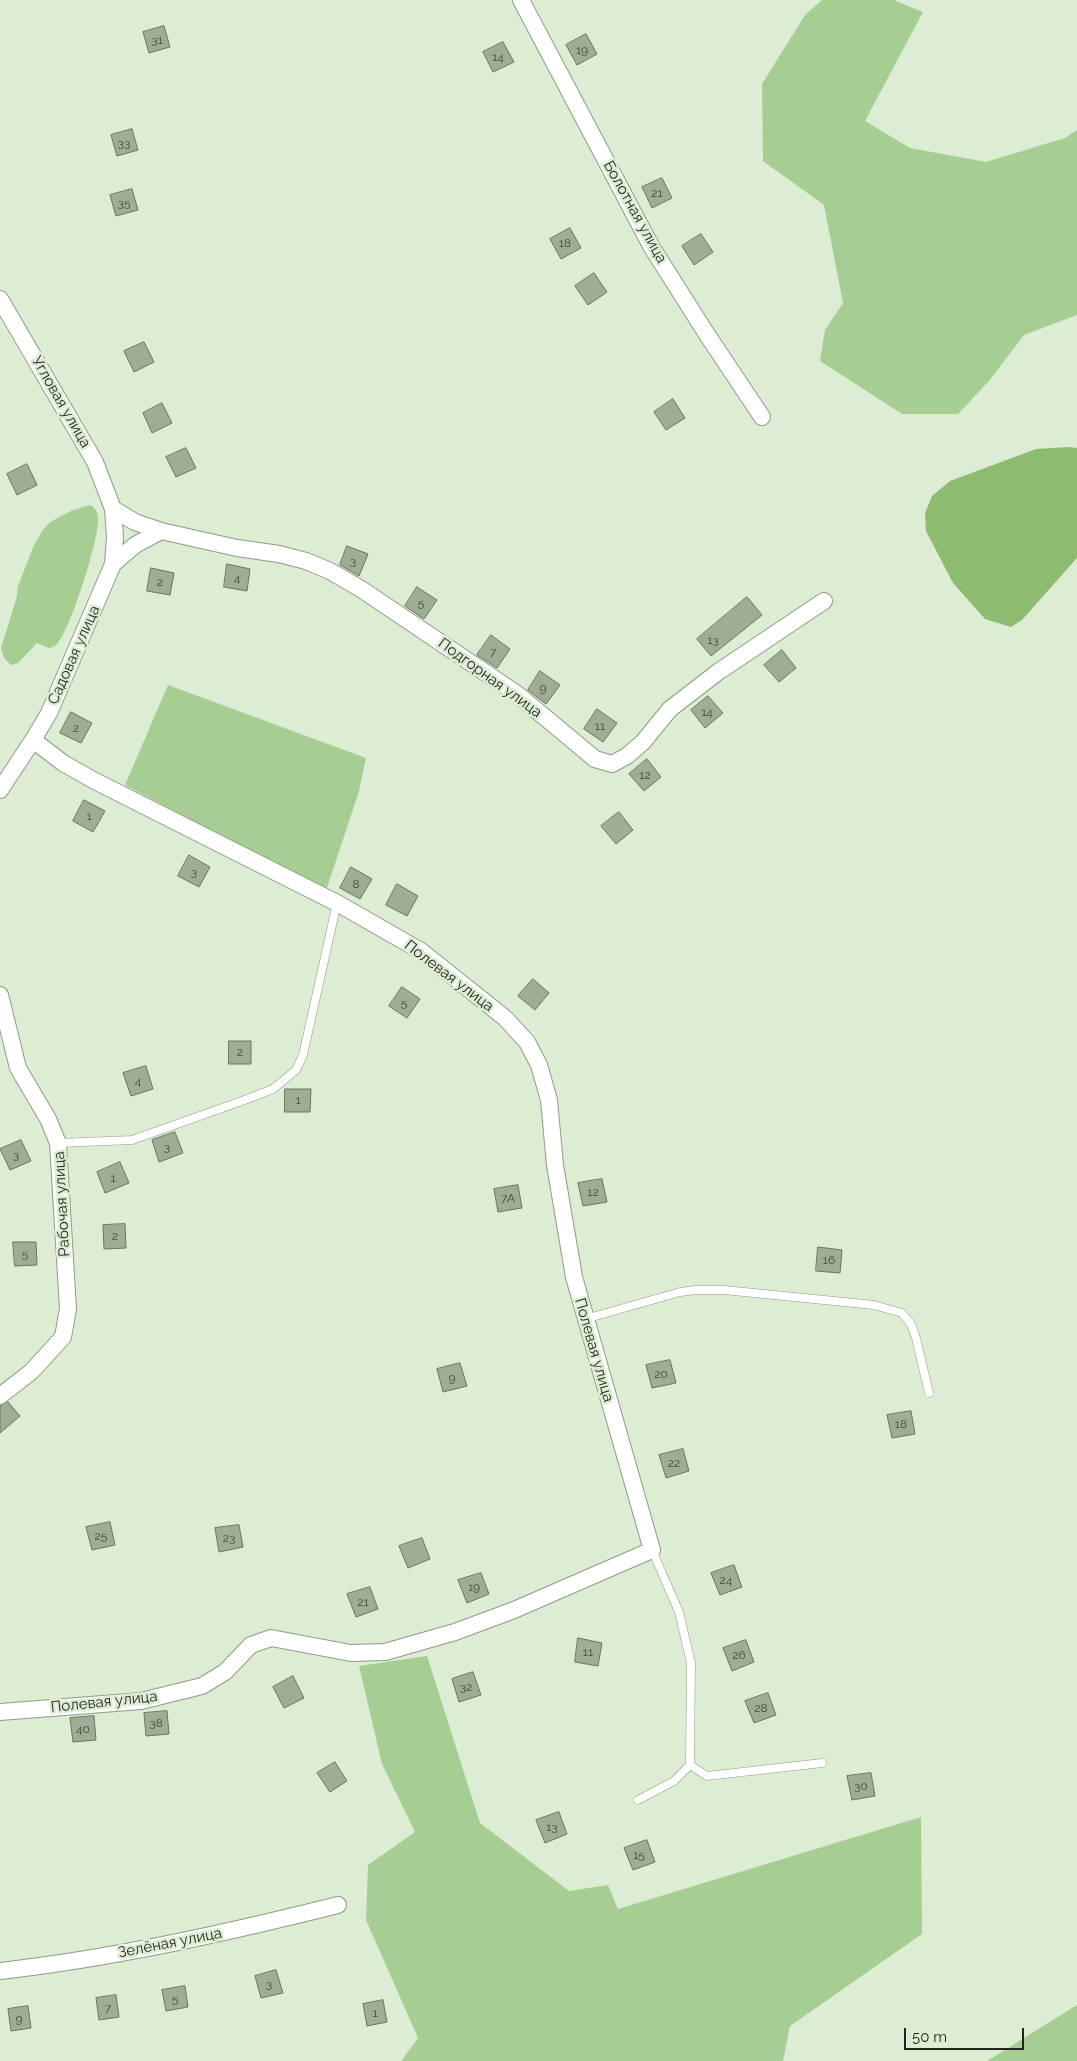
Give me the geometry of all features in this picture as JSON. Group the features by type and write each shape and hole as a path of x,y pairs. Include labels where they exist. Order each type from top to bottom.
{"street":[{"name":"Болотная улица","path":"521,0 651,246 762,417"},
{"name":"Угловая улица","path":"0,299 95,462 113,509"},
{"name":"Подгорная улица","path":"113,509 135,522 161,531 237,548 278,554 306,561 330,571 362,589 517,694 594,759 612,764 627,756 643,742 670,709 712,677 824,602"},
{"name":"Садовая улица","path":"0,790 49,713 113,564 116,537 113,509"},
{"path":"113,564 135,545 161,531"},
{"name":"Полевая улица","path":"0,1712 141,1700 202,1686 225,1672 250,1645 271,1638 350,1653 385,1652 455,1632 514,1610 652,1550 574,1277 555,1165 549,1100 539,1065 527,1042 505,1018 421,951 337,903 93,780 62,763 33,740"},
{"name":"Рабочая улица","path":"0,995 18,1068 48,1119 58,1143 68,1308 63,1337 32,1372 0,1396"},
{"name":"Зелёная улица","path":"0,1970 69,1963 159,1946 228,1932 338,1905"}],"lane":[{"path":"58,1143 132,1140 273,1089 296,1070 303,1055 337,903"},
{"path":"585,1319 680,1292 696,1290 724,1290 874,1305 902,1313 911,1324 929,1394"},
{"path":"638,1800 674,1781 690,1765 691,1663 679,1612 652,1550"},
{"path":"690,1765 707,1776 822,1763"}],"shaded area":[{"path":"822,0 894,0 923,12 865,121 910,148 986,162 1065,138 1077,130 1077,315 1024,335 989,381 958,414 902,414 820,361 825,330 843,303 824,205 763,161 762,84 805,15"},
{"path":"1077,448 1077,558 1022,620 1011,627 985,619 953,583 926,531 925,513 932,496 950,481 1036,449"},
{"path":"90,505 98,517 95,542 76,604 62,637 56,645 49,648 37,643 18,663 11,665 4,658 1,648 16,600 18,586 34,545 44,528 52,521 71,511"},
{"path":"168,685 366,758 359,791 326,891 125,785"},
{"path":"427,1656 480,1823 569,1891 608,1885 618,1909 921,1817 922,1934 790,2026 783,2061 401,2061 418,2038 366,1920 368,1865 415,1832 382,1764 359,1666"},
{"path":"1077,2005 1077,2061 987,2061"}],"building":[{"path":"164,26 170,47 149,53 143,32"},
{"path":"586,34 597,54 577,65 566,45"},
{"path":"503,42 514,62 493,72 483,52"},
{"path":"132,129 138,150 117,156 111,135"},
{"path":"662,178 672,198 652,208 642,187"},
{"path":"132,189 138,210 116,216 110,195"},
{"path":"570,228 581,248 561,259 550,239"},
{"path":"701,234 713,252 694,265 682,246"},
{"path":"594,273 607,292 588,305 575,286"},
{"path":"144,342 154,362 134,372 124,351"},
{"path":"673,399 685,418 666,430 654,412"},
{"path":"162,403 172,423 152,433 143,413"},
{"path":"186,448 196,468 176,477 166,457"},
{"path":"27,464 37,485 17,495 7,474"},
{"path":"347,546 368,554 359,576 340,565"},
{"path":"227,564 250,569 247,591 224,587"},
{"path":"151,568 174,573 170,595 147,591"},
{"path":"417,587 437,600 424,619 405,606"},
{"path":"747,597 762,615 711,656 697,639"},
{"path":"491,635 510,649 497,668 477,655"},
{"path":"782,650 796,668 779,682 764,665"},
{"path":"540,671 560,685 546,704 528,690"},
{"path":"708,696 723,713 705,728 691,710"},
{"path":"597,709 617,723 603,742 584,729"},
{"path":"71,712 92,723 81,743 60,733"},
{"path":"647,759 661,777 644,791 629,774"},
{"path":"84,800 105,811 93,832 73,821"},
{"path":"619,812 633,830 616,844 601,826"},
{"path":"189,855 210,867 199,887 178,876"},
{"path":"351,867 372,879 360,899 340,888"},
{"path":"397,884 418,896 407,916 386,905"},
{"path":"533,979 549,993 535,1010 518,996"},
{"path":"402,987 420,999 407,1018 389,1006"},
{"path":"229,1041 251,1041 251,1064 229,1064"},
{"path":"146,1066 153,1089 131,1096 123,1073"},
{"path":"285,1089 311,1089 310,1112 285,1112"},
{"path":"175,1132 183,1153 159,1162 152,1140"},
{"path":"21,1140 31,1161 10,1170 0,1149"},
{"path":"120,1162 129,1183 105,1193 97,1172"},
{"path":"602,1179 607,1202 583,1206 578,1183"},
{"path":"518,1185 522,1208 498,1212 494,1189"},
{"path":"125,1224 126,1248 104,1249 103,1225"},
{"path":"13,1242 36,1242 37,1265 15,1266"},
{"path":"818,1247 842,1250 840,1273 816,1271"},
{"path":"670,1360 676,1383 652,1388 646,1365"},
{"path":"460,1363 467,1386 443,1392 437,1369"},
{"path":"8,1402 20,1416 0,1433 0,1406"},
{"path":"911,1411 915,1434 892,1438 887,1415"},
{"path":"683,1449 689,1471 666,1478 659,1455"},
{"path":"110,1522 115,1545 92,1550 86,1527"},
{"path":"239,1525 243,1547 219,1552 215,1528"},
{"path":"422,1538 430,1559 408,1568 399,1546"},
{"path":"734,1565 742,1587 720,1595 711,1573"},
{"path":"481,1573 489,1594 467,1603 458,1580"},
{"path":"370,1587 378,1609 356,1617 347,1594"},
{"path":"578,1638 602,1643 598,1666 575,1662"},
{"path":"746,1640 754,1662 732,1671 723,1648"},
{"path":"473,1672 481,1695 459,1702 452,1679"},
{"path":"293,1676 304,1698 284,1708 273,1687"},
{"path":"768,1693 776,1715 754,1723 745,1701"},
{"path":"167,1711 169,1734 146,1736 144,1713"},
{"path":"94,1716 96,1740 73,1742 70,1718"},
{"path":"335,1762 347,1781 330,1792 317,1773"},
{"path":"871,1773 875,1796 852,1800 847,1776"},
{"path":"559,1812 567,1834 545,1843 536,1820"},
{"path":"647,1840 655,1862 633,1870 624,1848"},
{"path":"276,1970 283,1993 261,1998 255,1976"},
{"path":"185,1986 188,2007 166,2011 162,1990"},
{"path":"116,1995 119,2017 99,2020 96,1998"},
{"path":"383,2000 387,2022 367,2026 363,2004"},
{"path":"28,2006 31,2028 11,2031 8,2009"}]}
